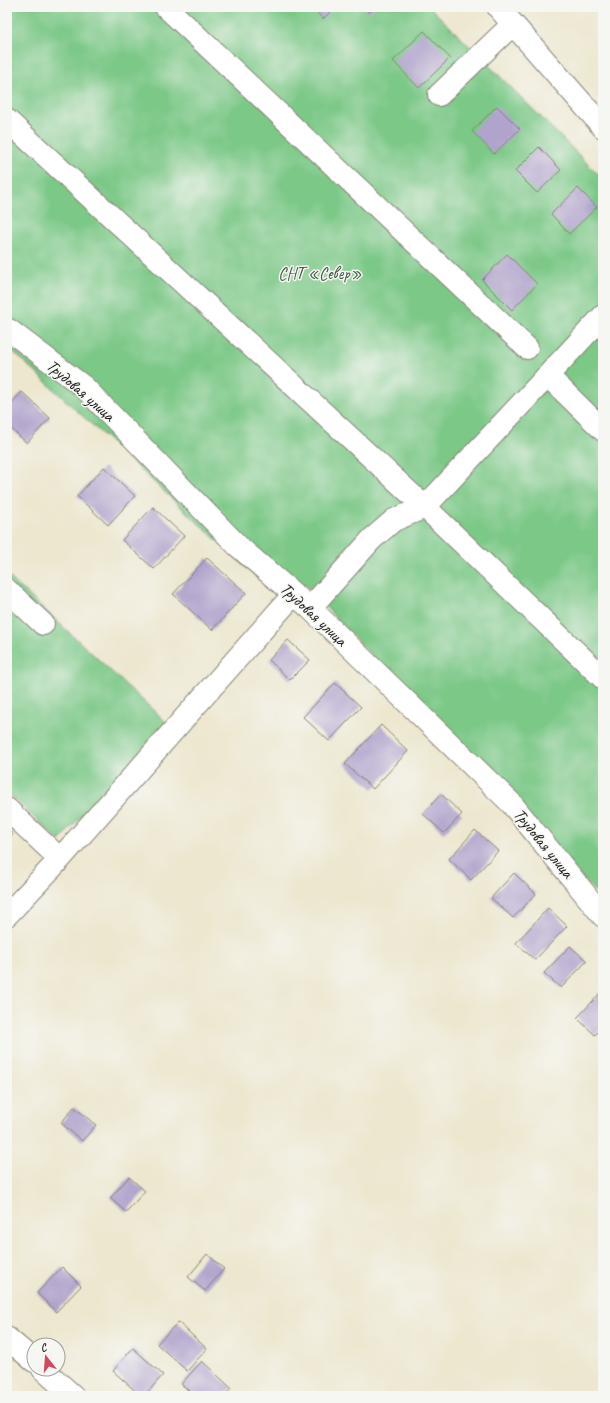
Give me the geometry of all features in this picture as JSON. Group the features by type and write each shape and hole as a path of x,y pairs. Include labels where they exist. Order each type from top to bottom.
{"street":[{"path":"166,7 528,348"},
{"path":"498,7 603,127"},
{"path":"439,95 513,24"},
{"path":"7,120 425,507 603,678"},
{"path":"7,915 302,601 394,520 425,507 603,316"},
{"name":"Трудовая улица","path":"9,330 84,387 238,546 302,601 511,803 603,916"},
{"path":"548,376 603,430"},
{"path":"7,590 43,624"},
{"path":"7,809 60,859"},
{"path":"7,1338 26,1354"},
{"path":"52,1377 73,1396"}],"green space":[{"name":"СНТ «Север»","path":"7,7 430,7 603,179 603,900 305,585 276,595 7,346"},
{"path":"7,575 166,722 59,841 7,792"}],"building":[{"path":"312,7 335,7 323,19"},
{"path":"363,7 375,7 369,13"},
{"path":"424,31 450,58 419,88 393,61"},
{"path":"497,106 520,129 494,154 472,131"},
{"path":"539,147 561,170 537,193 515,171"},
{"path":"578,188 597,207 569,234 551,214"},
{"path":"507,254 537,284 512,310 482,280"},
{"path":"22,392 50,418 27,443 7,425 7,408"},
{"path":"104,467 135,496 108,525 77,496"},
{"path":"153,507 184,536 154,569 122,540"},
{"path":"207,558 246,593 212,630 173,594"},
{"path":"288,640 310,660 290,680 269,660"},
{"path":"335,683 361,707 329,741 303,717"},
{"path":"381,725 408,751 373,789 345,764"},
{"path":"441,794 462,814 444,833 423,814"},
{"path":"7,829 13,834 7,842"},
{"path":"475,830 498,851 471,880 449,859"},
{"path":"514,873 536,894 513,918 491,898"},
{"path":"548,908 567,926 535,960 516,943"},
{"path":"570,946 587,961 561,988 544,973"},
{"path":"603,990 603,1027 595,1035 577,1018"},
{"path":"74,1107 96,1125 82,1141 61,1123"},
{"path":"129,1177 145,1191 126,1212 110,1198"},
{"path":"207,1254 224,1269 205,1291 188,1277"},
{"path":"62,1267 81,1286 56,1312 37,1293"},
{"path":"178,1322 207,1349 187,1371 157,1344"},
{"path":"133,1348 163,1375 144,1396 141,1396 113,1371"},
{"path":"202,1361 231,1388 224,1396 195,1396 181,1384"}]}
